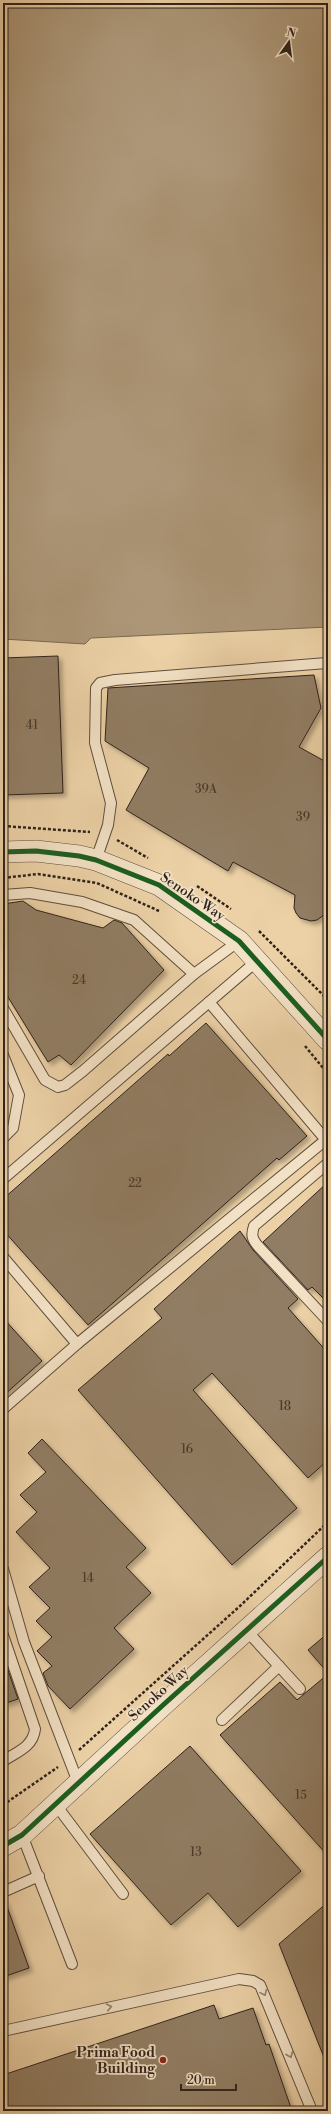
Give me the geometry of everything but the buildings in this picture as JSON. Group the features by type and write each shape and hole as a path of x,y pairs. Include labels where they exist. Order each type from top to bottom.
{"street":[{"name":"Senoko Way","path":"3,852 36,851 96,860 159,885 239,941 258,960 328,1040"},
{"name":"Senoko Way","path":"3,1846 22,1835 79,1785 101,1761 328,1557"}],"lane":[{"path":"96,860 108,825 111,803 95,742 96,688 100,683 123,679 327,663"},
{"path":"3,895 30,893 82,902 134,920 194,974"},
{"path":"3,1008 45,1080 58,1087 65,1085 83,1071 194,974 239,941"},
{"path":"3,1179 258,960"},
{"path":"3,1409 77,1344 327,1139 209,1002"},
{"path":"3,1055 20,1095 13,1128 3,1138"},
{"path":"328,1163 254,1226 252,1239 328,1321"},
{"path":"3,1257 77,1344"},
{"path":"3,1569 24,1642 79,1785"},
{"path":"246,1630 300,1689"},
{"path":"3,1635 34,1729 34,1737 29,1745 3,1761"},
{"path":"222,1720 279,1666"},
{"path":"56,1805 123,1894"},
{"path":"22,1835 72,1964"},
{"path":"3,1892 39,1876"},
{"path":"3,2031 239,1979 253,1981 260,1985 312,2111"}],"path":[{"path":"3,1805 69,1759 240,1606 328,1522"}],"shaded area":[{"path":"3,3 328,3 328,627 91,638 85,644 3,639"}],"cycle path":[{"path":"3,852 36,851 79,856 96,860 159,885 239,941 328,1040"},
{"path":"3,1846 22,1835 162,1706 328,1557"}],"place":[{"name":"Prima Food Building","path":"163,2060"}]}
